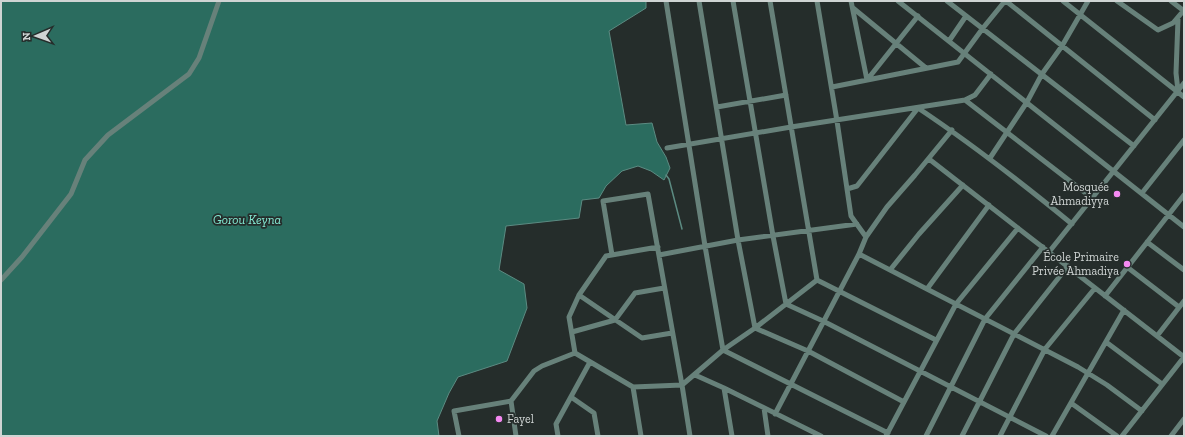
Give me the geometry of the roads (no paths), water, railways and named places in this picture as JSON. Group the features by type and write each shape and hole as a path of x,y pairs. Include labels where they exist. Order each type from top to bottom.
{"street":[{"path":"1,280 22,257 71,194 85,160 108,136 189,74 199,58 219,1"},
{"path":"666,1 688,145 723,350"},
{"path":"699,1 738,240 755,328"},
{"path":"733,1 786,304"},
{"path":"770,1 817,280"},
{"path":"851,1 868,80"},
{"path":"898,1 1184,227"},
{"path":"947,1 1134,146"},
{"path":"832,87 958,62 983,28 1006,1 1154,120"},
{"path":"1063,1 1184,96"},
{"path":"990,158 1027,102 1042,74 1062,46 1088,1"},
{"path":"1117,1 1158,30 1170,25 1178,19 1184,11 1171,1"},
{"path":"818,2 851,216 866,237"},
{"path":"853,8 926,68"},
{"path":"868,80 918,16"},
{"path":"948,41 966,16"},
{"path":"1178,19 1176,73 1178,92"},
{"path":"667,148 965,100 975,95 991,74"},
{"path":"1050,252 1184,83"},
{"path":"717,107 786,95"},
{"path":"965,100 1092,198"},
{"path":"918,108 952,130 990,158 1072,224"},
{"path":"847,189 857,186 918,108"},
{"path":"775,414 866,237 887,207 952,130"},
{"path":"1142,193 1184,140"},
{"path":"929,159 1184,357 1122,436"},
{"path":"890,270 919,234 964,185"},
{"path":"612,255 603,201 648,194 690,436"},
{"path":"1105,296 1184,195"},
{"path":"927,289 989,205"},
{"path":"659,255 738,240 857,224"},
{"path":"723,350 887,434 956,304 1018,228"},
{"path":"1148,242 1184,270"},
{"path":"575,353 570,317 579,295 606,256 658,247"},
{"path":"926,436 985,319 1043,247"},
{"path":"858,254 1088,372 1142,411"},
{"path":"962,436 1014,334 1068,266"},
{"path":"1127,267 1179,307"},
{"path":"817,280 936,340"},
{"path":"575,353 633,387 682,385 723,350 755,328 817,280"},
{"path":"572,332 615,320 635,293 664,288"},
{"path":"1000,436 1045,349 1096,288"},
{"path":"579,295 642,338 672,332"},
{"path":"1156,336 1184,301"},
{"path":"786,304 823,321 1046,436"},
{"path":"1052,436 1124,310"},
{"path":"755,328 808,351 904,402"},
{"path":"1106,342 1162,384"},
{"path":"459,436 454,411 511,401 534,371 542,366 575,353"},
{"path":"558,436 556,424 590,362"},
{"path":"695,375 821,436"},
{"path":"633,387 640,436"},
{"path":"724,388 732,436"},
{"path":"571,397 594,413 598,436"},
{"path":"511,401 516,436"},
{"path":"1071,404 1117,436"},
{"path":"764,408 768,436"},
{"path":"1171,436 1184,419"}],"water":[{"name":"Gorou Keyna","path":"1,1 646,1 646,8 609,31 626,125 652,123 657,142 666,157 670,168 664,180 651,171 638,166 622,171 606,186 599,198 582,200 579,218 506,226 499,270 524,284 527,308 507,361 458,377 449,393 437,421 439,436 1,436"}],"waterway":[{"path":"666,175 669,179 682,229"}],"place":[{"name":"Mosquée Ahmadiyya","path":"1117,194"},
{"name":"École Primaire Privée Ahmadiya","path":"1127,264"},
{"name":"Fayel","path":"499,419"}]}
